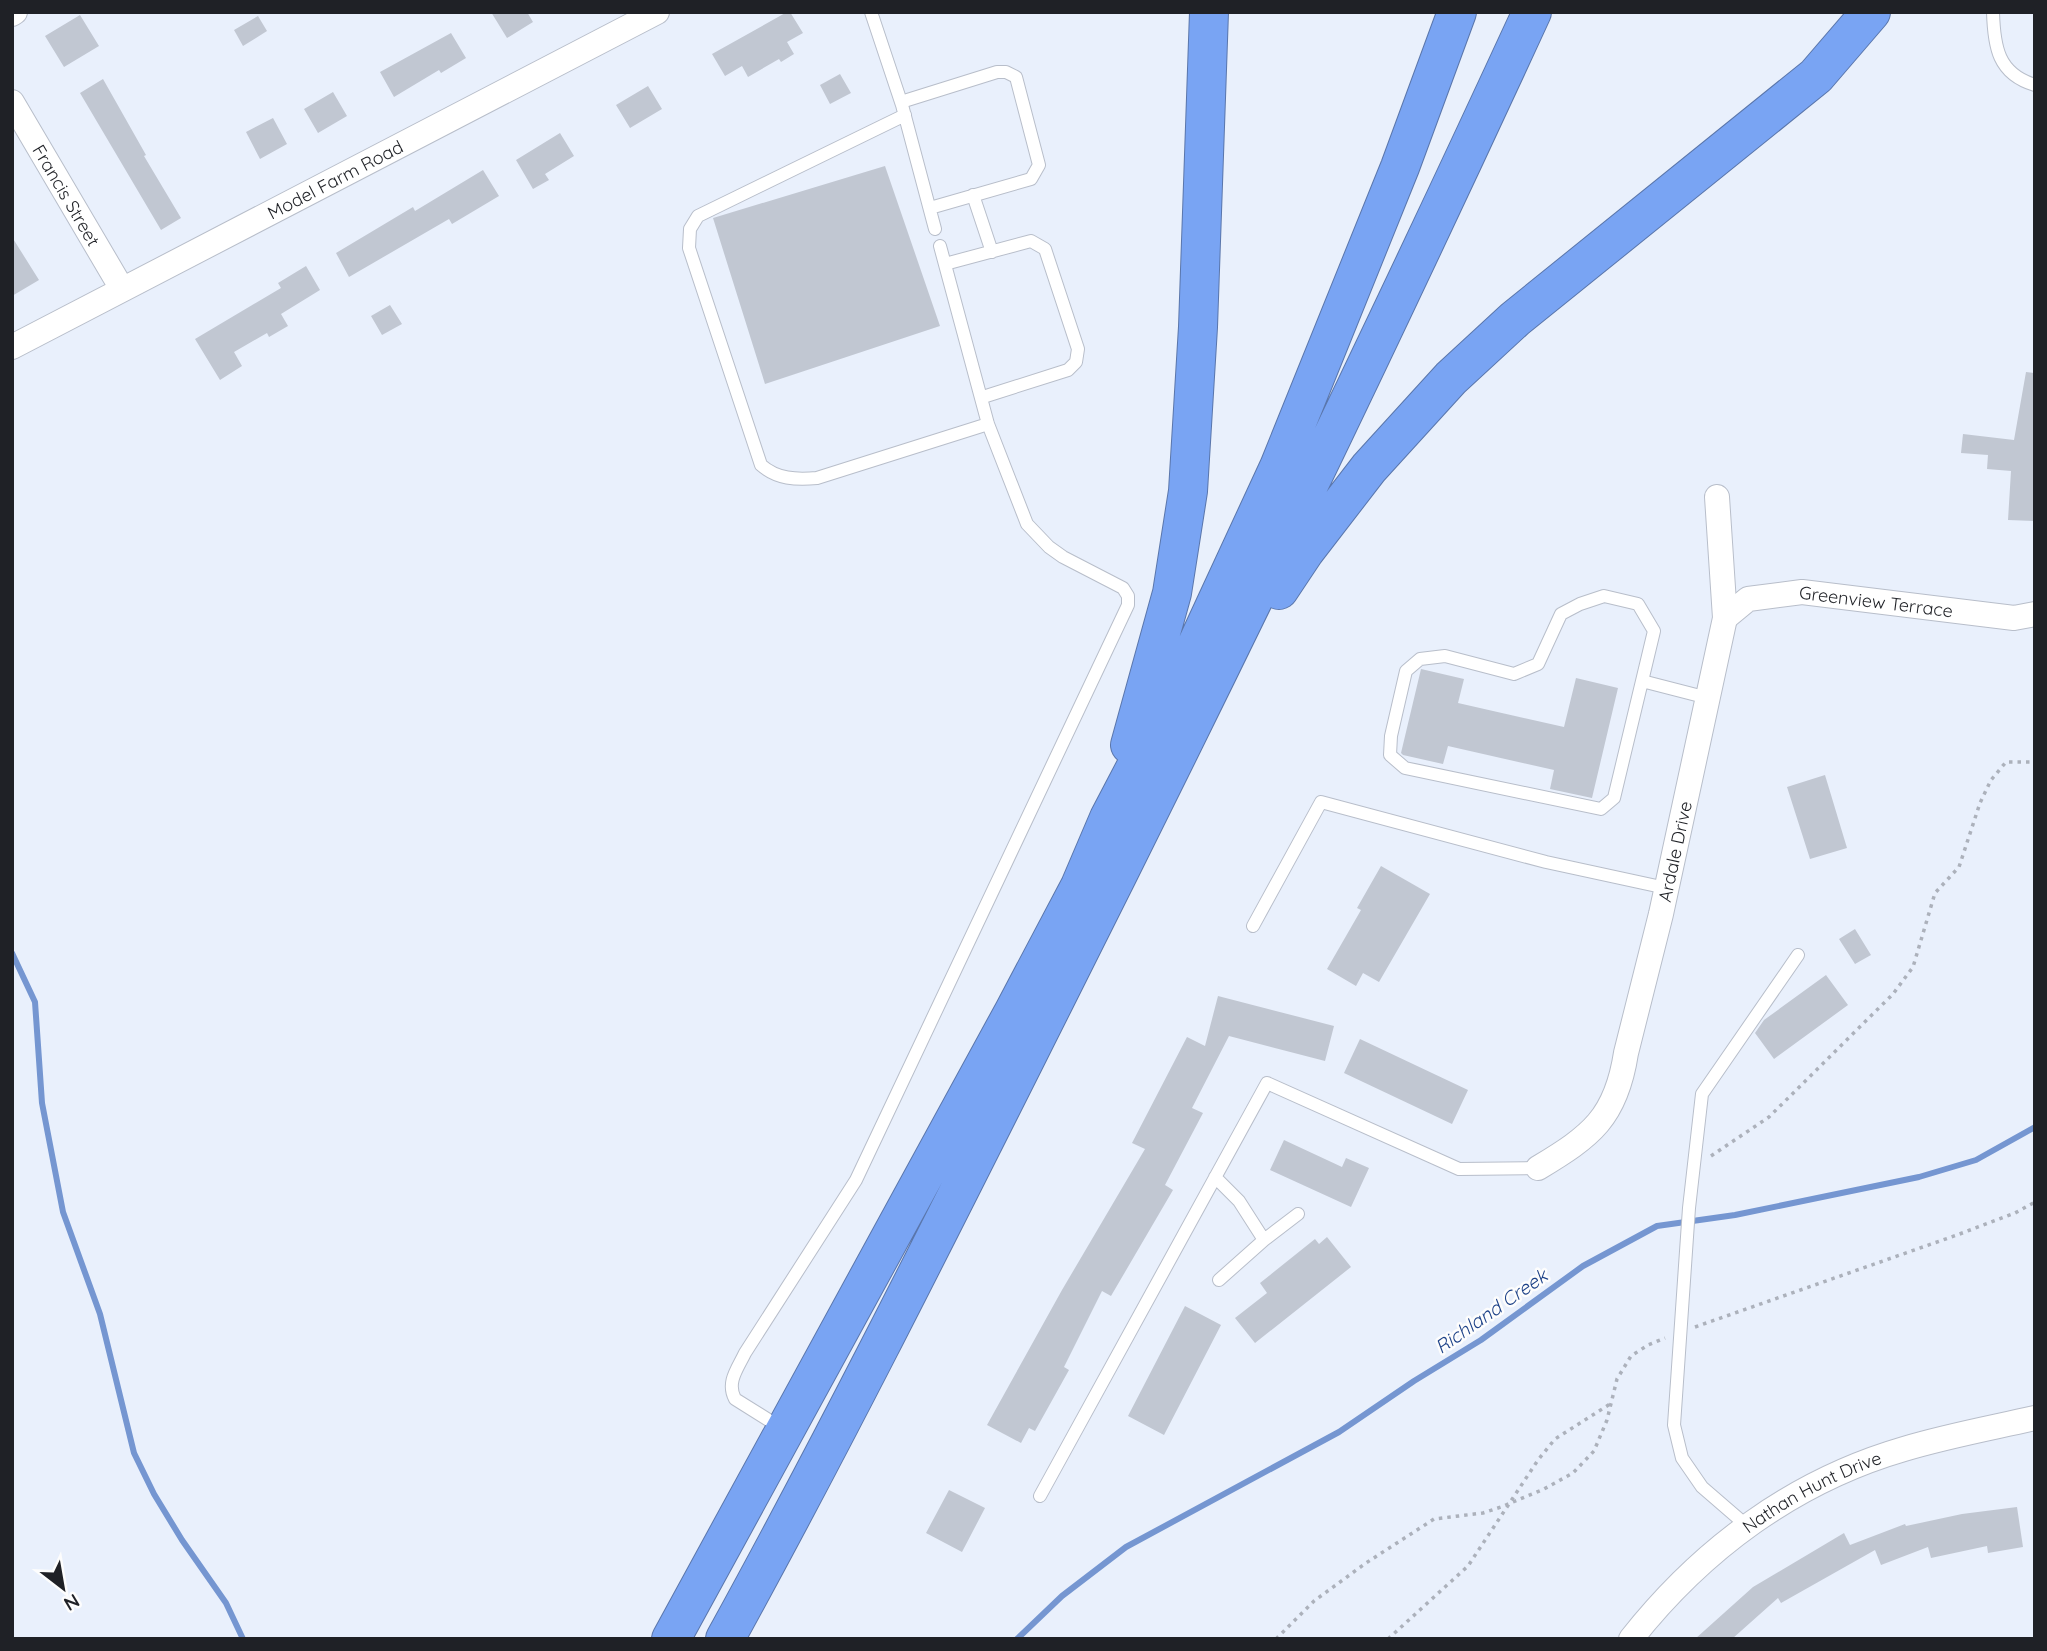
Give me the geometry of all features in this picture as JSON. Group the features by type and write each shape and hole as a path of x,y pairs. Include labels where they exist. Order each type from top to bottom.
{"highway":[{"path":"1109,818 1172,593 1188,491 1198,327 1209,12"},
{"path":"671,1639 1074,897 1109,818 1174,695 1279,467 1400,167 1457,12"},
{"path":"725,1639 869,1371 1195,721 1461,167 1532,12"},
{"path":"1195,721 1235,671 1269,605 1305,551 1369,468 1451,378 1515,319 1816,76 1871,12"}],"street":[{"name":"Model Farm Road","path":"12,347 657,12"},
{"name":"Francis Street","path":"12,102 122,289"},
{"name":"Ardale Drive","path":"1538,1168 1588,1135 1602,1119 1616,1093 1666,888 1725,618 1717,496"},
{"name":"Greenview Terrace","path":"1725,618 1748,599 1802,592 2014,618 2035,614"},
{"name":"Nathan Hunt Drive","path":"1632,1639 1654,1609 1683,1581 1746,1525 1780,1503 1852,1467 1914,1446 2035,1418"}],"lane":[{"path":"871,12 903,108 935,229"},
{"path":"1993,12 1996,49 2010,73 2035,85"},
{"path":"930,208 1031,179 1038,171 1040,165 1016,77 1006,72 997,72 903,108 698,216 690,229 689,248 761,465 766,470 788,478 817,478 988,424"},
{"path":"973,195 992,252"},
{"path":"945,264 1031,241 1045,249 1079,355 1068,370 983,397"},
{"path":"786,1431 735,1399 732,1379 856,1180 1128,605 1128,596 1123,588 1063,557 1035,535 1027,524 988,424 983,397 940,246"},
{"path":"1604,596 1637,604 1654,631 1642,681 1614,798 1601,808 1405,768 1390,755 1391,736 1406,671 1420,659 1445,656 1514,674 1538,664 1561,614 1604,596"},
{"path":"1642,681 1708,698"},
{"path":"1253,926 1321,802 1546,862 1666,888"},
{"path":"1746,1525 1702,1487 1682,1458 1674,1425 1689,1208 1702,1094 1798,955"},
{"path":"1040,1496 1267,1083 1459,1169 1538,1168"},
{"path":"1215,1177 1239,1200 1264,1240"},
{"path":"1219,1280 1298,1214"}],"path":[{"path":"1694,1166 1769,1116 1893,994 1913,967 1935,893 1959,867 1980,803 1991,780 2006,762 2035,762"},
{"path":"1276,1639 1314,1601 1434,1519 1483,1513 1544,1489 1573,1473 1594,1451 1617,1379 1631,1356 1648,1345 1957,1236 2035,1202"},
{"path":"1388,1639 1468,1566 1538,1460 1555,1439 1611,1404"}],"building":[{"path":"491,12 527,12 533,22 507,38"},
{"path":"790,12 803,33 787,42 794,54 781,62 779,59 748,77 742,66 725,76 712,54"},
{"path":"80,15 99,46 64,67 45,36"},
{"path":"258,16 267,31 243,46 234,30"},
{"path":"451,33 466,58 441,73 439,70 394,97 380,72"},
{"path":"840,74 851,93 830,104 820,85"},
{"path":"103,79 181,218 161,230 80,93"},
{"path":"648,86 662,109 630,128 616,105"},
{"path":"333,92 347,116 318,133 304,109"},
{"path":"273,118 287,144 260,159 246,132"},
{"path":"560,133 574,156 545,174 549,180 533,189 516,160"},
{"path":"885,166 940,326 765,384 713,218"},
{"path":"483,170 499,196 452,224 449,219 349,277 336,253 413,207 415,211"},
{"path":"12,237 39,280 12,296"},
{"path":"306,266 320,290 281,314 288,326 269,337 267,333 234,352 242,366 220,380 195,339 281,288 278,283"},
{"path":"390,305 402,324 382,335 371,316"},
{"path":"2026,372 2035,373 2035,521 2008,520 2011,471 1987,469 1988,455 1961,453 1963,434 2014,440"},
{"path":"1421,669 1464,679 1458,703 1564,727 1576,678 1618,688 1592,798 1550,789 1554,770 1448,746 1443,764 1403,755 1401,753"},
{"path":"1825,775 1847,848 1810,859 1787,787"},
{"path":"1381,866 1430,894 1379,982 1363,973 1356,986 1327,969 1361,910 1357,908"},
{"path":"1855,929 1871,955 1855,964 1839,939"},
{"path":"1826,975 1848,1005 1774,1059 1755,1033 1764,1020"},
{"path":"1218,996 1334,1026 1325,1061 1229,1036 1192,1108 1203,1113 1165,1185 1173,1190 1111,1296 1102,1291 1064,1367 1069,1370 1035,1431 1029,1428 1021,1443 987,1425 1145,1149 1132,1143 1187,1037 1205,1046"},
{"path":"1360,1039 1468,1090 1452,1124 1344,1073"},
{"path":"1284,1140 1342,1167 1346,1158 1369,1168 1351,1207 1270,1170"},
{"path":"1327,1237 1351,1267 1255,1343 1235,1318 1267,1293 1260,1283 1315,1239 1319,1244"},
{"path":"1185,1306 1221,1325 1164,1435 1128,1416"},
{"path":"949,1490 985,1508 962,1552 926,1533"},
{"path":"2017,1507 2023,1547 1988,1553 1987,1546 1931,1558 1928,1547 1881,1565 1875,1550 1781,1603 1778,1598 1732,1639 1695,1639 1753,1587 1844,1533 1850,1545 1905,1524 1906,1526 1962,1514"}],"waterway":[{"path":"12,953 35,1002 42,1103 63,1212 100,1314 134,1453 154,1494 182,1540 226,1603 243,1639"},
{"name":"Richland Creek","path":"1017,1639 1062,1596 1126,1547 1339,1432 1481,1340 1583,1266 1657,1226 1735,1215 1919,1177 1976,1160 2035,1127"}]}
